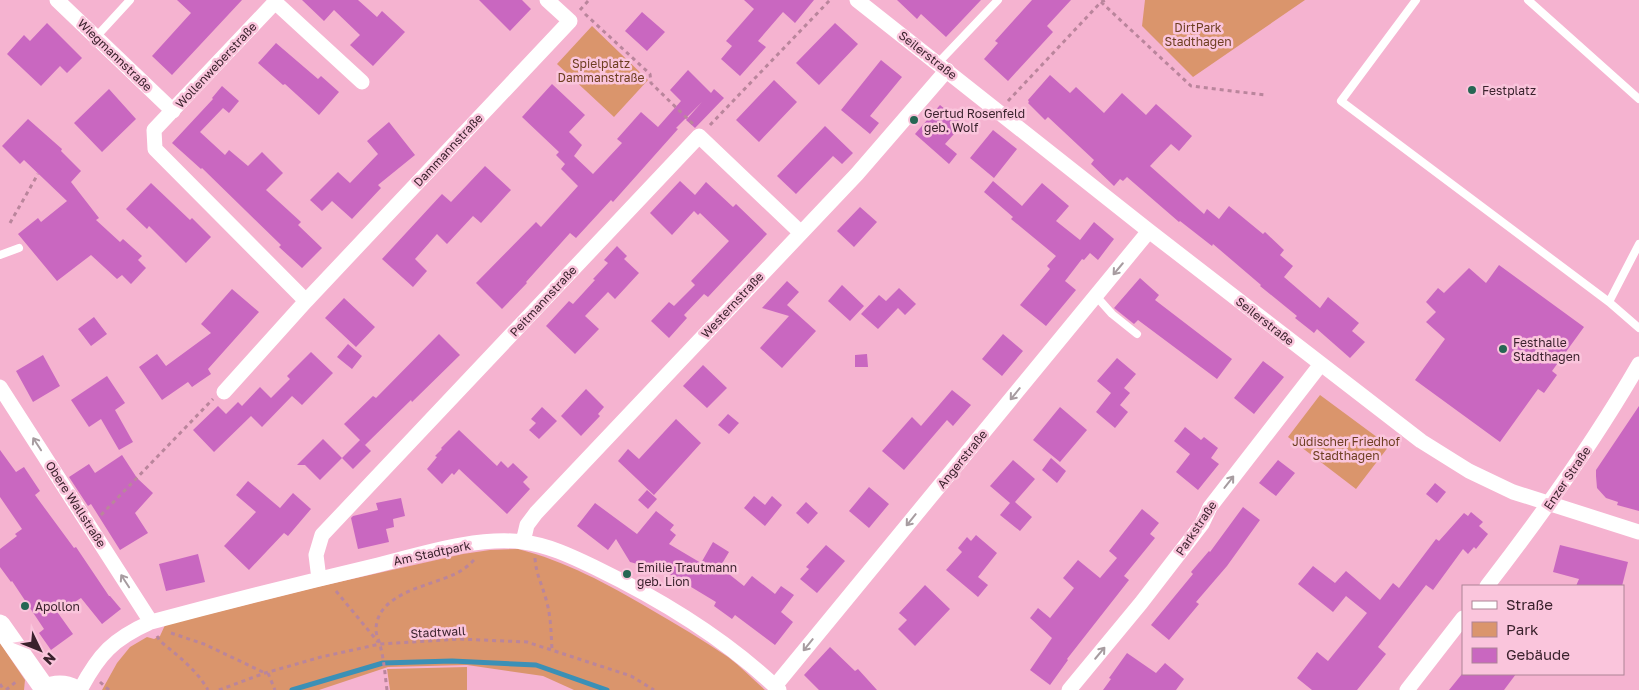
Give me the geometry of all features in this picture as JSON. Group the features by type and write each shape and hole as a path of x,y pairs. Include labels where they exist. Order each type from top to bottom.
{"main road":[{"path":"0,625 44,690 62,686 75,690"}],"street":[{"name":"Wiegmannstraße","path":"57,0 173,111"},
{"name":"Dammannstraße","path":"224,392 306,301 570,21 547,0"},
{"name":"Wollenweberstraße","path":"276,1 154,130 155,149 306,301"},
{"path":"276,1 362,82"},
{"name":"Seilerstraße","path":"865,3 1149,231 1421,441 1469,471 1512,492 1639,532"},
{"name":"Westernstraße","path":"523,542 527,525 536,513 800,232 857,174 943,67"},
{"path":"701,134 800,232"},
{"name":"Peitmannstraße","path":"322,578 316,555 322,535 701,134"},
{"name":"Angerstraße","path":"777,688 1149,231"},
{"name":"Parkstraße","path":"1069,690 1142,603 1202,524 1210,507 1321,364"},
{"name":"Enzer Straße","path":"1488,585 1549,504 1616,404 1639,364"},
{"name":"Obere Wallstraße","path":"0,387 151,622"},
{"name":"Am Stadtpark","path":"80,690 89,673 109,647 129,631 151,622 450,547 484,542 523,542 559,551 614,577 676,612 737,653 777,688"},
{"path":"1407,690 1462,619"}],"lane":[{"path":"96,37 130,0"},
{"path":"943,67 998,0"},
{"path":"1416,0 1341,101 1609,302 1639,328"},
{"path":"1528,0 1639,99"},
{"path":"1609,302 1639,244"},
{"path":"0,255 19,248"},
{"path":"1096,296 1112,314 1137,334"}],"path":[{"path":"580,9 650,74 651,83 701,134 830,0"},
{"path":"998,111 1102,2 1107,0"},
{"path":"1102,2 1191,86 1265,95"},
{"path":"10,223 38,174"},
{"path":"90,526 214,397 224,392"},
{"path":"387,690 380,644 376,632 377,618 392,602 412,590 455,574 467,567 482,553 484,542"},
{"path":"523,542 535,556 536,571 545,596 551,623 552,650"},
{"path":"322,578 380,644"},
{"path":"151,622 165,631 204,644 266,673 274,690"},
{"path":"151,622 160,641 186,662 208,690"},
{"name":"Stadtwall","path":"221,690 266,673 321,657 380,644 459,639 527,642 631,676 654,690"},
{"path":"0,684 5,690 16,682"},
{"path":"106,686 109,690"}],"green space":[{"name":"DirtPark Stadthagen","path":"1145,0 1305,0 1193,77 1142,26"},
{"name":"Spielplatz Dammanstraße","path":"592,26 648,80 614,117 557,64"},
{"name":"Jüdischer Friedhof Stadthagen","path":"1320,395 1389,446 1356,489 1288,437"},
{"path":"518,549 569,567 602,582 634,600 728,657 765,690 574,690 543,676 467,665 388,667 319,690 102,690 117,663 130,647 147,637 154,639 160,636 165,625 321,586 463,554 490,550"},
{"path":"0,643 25,680 24,690 0,690"},
{"path":"467,667 467,690 390,690 387,669"}],"building":[{"path":"177,0 242,0 172,75 152,56 191,13"},
{"path":"302,0 358,0 377,17 382,11 405,32 373,66 350,45 360,35 334,10 324,21"},
{"path":"479,0 522,0 531,9 510,31"},
{"path":"744,0 814,0 795,23 783,12 758,41 766,47 740,76 721,59 732,46 726,41 754,9"},
{"path":"897,0 981,0 946,37 921,14 917,19"},
{"path":"1032,0 1071,0 1047,26 1053,32 1008,81 984,59 998,43 995,41"},
{"path":"642,12 665,32 647,51 625,31"},
{"path":"47,23 82,58 67,73 60,66 41,86 7,54 24,35 30,41"},
{"path":"835,23 858,44 819,85 796,63"},
{"path":"276,43 318,79 321,76 339,92 319,115 285,84 283,85 258,63"},
{"path":"881,60 902,77 870,116 879,123 870,134 841,110"},
{"path":"688,70 711,93 714,89 724,98 695,128 686,120 702,102 676,128 678,129 613,202 611,200 576,238 570,233 502,309 476,283 536,222 541,227 578,186 561,169 565,164 556,155 559,152 522,117 552,84 585,115 569,132 582,145 574,156 593,174 622,143 617,139 641,112 658,127 681,101 670,90"},
{"path":"1050,75 1070,93 1076,87 1104,113 1122,93 1146,115 1156,104 1192,136 1179,151 1171,144 1150,166 1204,214 1207,209 1219,219 1229,206 1263,234 1265,232 1284,250 1280,255 1293,266 1284,277 1320,308 1328,297 1359,323 1352,331 1365,342 1350,358 1317,329 1314,333 1295,318 1297,316 1213,244 1212,246 1179,222 1127,177 1123,181 1120,179 1114,186 1091,164 1094,160 1048,117 1045,120 1028,103 1028,100"},
{"path":"774,80 797,102 759,142 736,120"},
{"path":"222,86 239,101 229,113 223,108 200,132 225,155 229,150 248,166 262,152 283,173 266,190 301,222 298,225 322,248 302,268 202,168 172,143 213,99"},
{"path":"109,89 136,119 102,152 74,123"},
{"path":"940,105 963,124 945,144 957,154 949,164 915,134"},
{"path":"28,119 62,149 61,151 81,171 71,182 99,218 96,220 120,242 123,239 142,256 138,260 146,268 131,284 122,275 117,279 91,255 57,281 18,234 38,218 41,222 67,201 24,160 20,164 2,146"},
{"path":"389,122 415,155 378,185 381,188 352,219 332,201 322,211 310,200 338,172 350,183 378,154 367,141"},
{"path":"825,126 853,153 842,164 833,156 796,194 777,176"},
{"path":"993,130 1017,149 994,178 970,158"},
{"path":"485,166 511,190 481,223 473,216 447,244 437,234 415,259 427,271 413,287 382,259 442,194 451,202"},
{"path":"680,181 695,195 706,182 733,207 736,204 767,234 708,297 704,294 684,315 687,318 669,338 651,321 669,302 674,306 695,285 691,281 729,241 700,213 698,215 694,211 672,235 650,213"},
{"path":"993,181 1022,206 1042,183 1069,206 1056,221 1080,240 1094,222 1114,239 1098,260 1090,253 1084,260 1082,259 1065,281 1076,290 1046,326 1020,305 1050,269 1047,266 1056,256 1011,219 1013,217 984,192"},
{"path":"151,183 211,237 186,263 149,226 147,229 126,209"},
{"path":"860,207 877,222 854,247 837,231"},
{"path":"617,246 627,256 624,259 639,273 615,299 608,292 585,316 599,329 575,354 546,326 569,301 573,304 595,280 593,279 608,263 604,260"},
{"name":"Festhalle Stadthagen","path":"1499,265 1584,327 1552,371 1557,375 1544,393 1538,389 1500,442 1415,380 1445,339 1426,322 1436,312 1426,302 1438,288 1444,293 1469,268 1486,283"},
{"path":"1140,278 1159,295 1155,300 1232,359 1217,379 1138,320 1134,324 1114,308"},
{"path":"787,281 799,292 787,305 816,331 782,368 760,348 789,316 762,308"},
{"path":"842,285 864,306 850,321 828,301"},
{"path":"899,288 916,304 905,315 898,308 878,329 861,314 879,295 886,301"},
{"path":"232,289 259,312 208,369 211,374 192,387 188,382 162,400 139,367 157,354 166,366 211,333 201,324"},
{"path":"344,298 375,327 356,347 325,318"},
{"path":"94,317 107,334 91,346 78,329"},
{"path":"439,334 460,355 365,445 344,424 373,396 376,398"},
{"path":"1003,334 1023,351 1002,376 982,359"},
{"path":"348,344 362,356 352,369 337,357"},
{"path":"311,352 333,373 302,405 292,396 262,427 251,416 214,452 193,430 218,406 226,414 238,402 242,406 260,387 271,398 290,379 287,376"},
{"path":"867,354 868,367 855,367 855,355"},
{"path":"43,355 60,386 33,402 16,371"},
{"path":"1117,358 1136,374 1124,388 1130,393 1120,405 1128,412 1115,428 1096,412 1111,393 1097,381"},
{"path":"1263,361 1284,377 1254,414 1234,398"},
{"path":"703,365 727,388 707,408 683,386"},
{"path":"107,376 125,403 115,410 133,442 119,450 101,419 89,427 71,400"},
{"path":"586,389 604,407 598,414 600,416 581,436 561,416"},
{"path":"952,390 971,405 953,426 947,420 904,470 882,451 912,417 921,426"},
{"path":"1639,406 1639,511 1617,505 1618,502 1606,498 1597,488 1596,470"},
{"path":"542,407 557,421 539,439 529,430 536,423 531,419"},
{"path":"1060,407 1087,430 1060,462 1033,440"},
{"path":"728,414 739,423 729,434 718,425"},
{"path":"676,419 701,443 654,495 618,461 628,449 639,459"},
{"path":"1185,427 1201,440 1204,437 1218,448 1211,458 1219,464 1198,490 1176,472 1190,454 1174,441"},
{"path":"459,430 497,466 501,461 508,468 513,463 528,477 523,482 530,489 507,514 459,469 454,475 452,473 442,484 427,469 437,457 435,456 441,448"},
{"path":"323,439 342,458 320,480 305,465 297,465"},
{"path":"360,440 371,451 353,469 342,458"},
{"path":"0,450 16,472 24,467 40,491 35,495 74,548 76,547 109,596 121,609 102,624 81,598 58,613 73,634 51,650 39,633 44,629 12,581 0,567 0,549 17,536 15,534 22,529 0,497"},
{"path":"122,455 137,478 153,493 135,513 148,533 120,550 91,504 88,506 69,477 89,464 95,473"},
{"path":"1051,458 1066,471 1057,483 1042,470"},
{"path":"1013,460 1035,479 1015,502 1032,517 1020,531 1000,515 1010,503 990,486"},
{"path":"1278,460 1295,473 1276,496 1259,483"},
{"path":"248,481 280,508 293,493 311,509 288,536 284,533 249,570 224,546 256,512 236,495"},
{"path":"1435,483 1446,492 1437,503 1426,494"},
{"path":"869,487 889,504 869,528 849,511"},
{"path":"647,490 657,499 648,509 638,500"},
{"path":"754,496 765,505 772,496 782,505 765,526 744,508"},
{"path":"401,498 405,516 393,519 394,527 386,529 389,542 358,549 351,518 378,510 376,503"},
{"path":"806,502 818,513 808,524 796,513"},
{"path":"595,503 637,534 656,511 674,525 670,530 676,535 669,544 701,563 713,542 729,552 720,567 744,586 752,576 775,594 781,586 794,595 781,612 793,622 775,645 735,615 732,619 714,606 716,602 653,564 648,570 641,565 630,562 616,539 608,550 577,526"},
{"path":"1243,507 1260,520 1227,566 1196,602 1199,604 1169,640 1151,625 1193,574 1191,572 1210,552"},
{"path":"1142,509 1159,523 1150,534 1155,538 1124,576 1129,580 1067,659 1050,685 1030,670 1052,638 1030,618 1038,608 1050,618 1074,588 1063,578 1078,560 1100,578 1117,558 1109,551"},
{"path":"1471,512 1483,522 1479,526 1488,534 1476,549 1474,547 1468,554 1463,549 1433,590 1426,585 1378,647 1386,654 1357,690 1312,690 1297,678 1317,652 1328,661 1367,613 1346,596 1333,612 1298,584 1313,566 1335,583 1346,571 1380,600 1393,583 1399,588 1436,539 1439,541 1464,513 1468,516"},
{"path":"976,535 997,553 978,577 988,585 978,597 946,570 962,552 958,548 967,537 971,541"},
{"path":"826,545 845,561 817,593 800,579 809,569 806,567"},
{"path":"1560,545 1628,562 1622,585 1576,585 1579,579 1553,572"},
{"path":"198,554 205,582 166,591 159,564"},
{"path":"925,585 950,609 915,646 898,629 907,620 899,613"},
{"path":"830,647 855,671 858,669 877,690 819,690 804,675"},
{"path":"1127,653 1156,673 1165,663 1184,679 1176,690 1103,690"},
{"path":"1462,674 1515,675 1504,690 1449,690"}],"waterway":[{"path":"292,690 383,663 452,661 536,665 607,690"}],"place":[{"name":"Festplatz","path":"1472,90"},
{"name":"Gertud Rosenfeld geb. Wolf","path":"914,120"},
{"name":"Festhalle Stadthagen","path":"1503,349"},
{"name":"Emilie Trautmann geb. Lion","path":"627,574"},
{"name":"Apollon","path":"25,606"}]}
